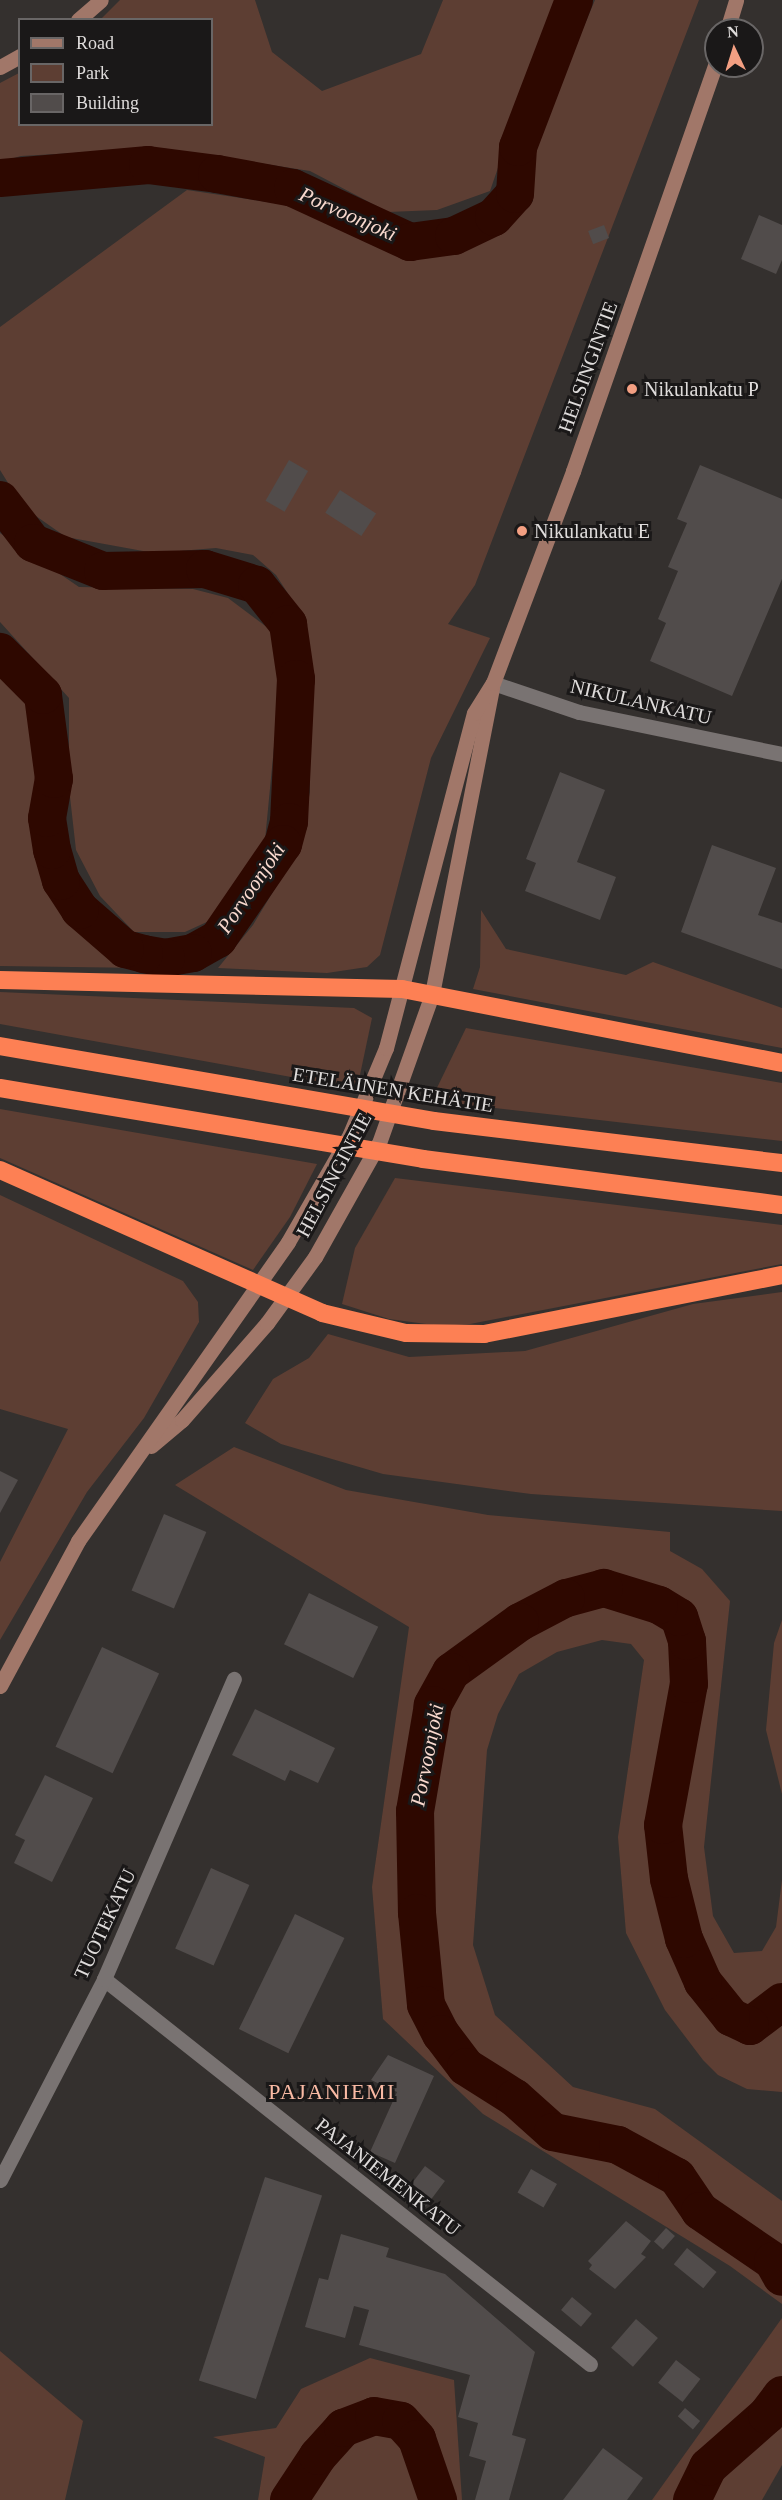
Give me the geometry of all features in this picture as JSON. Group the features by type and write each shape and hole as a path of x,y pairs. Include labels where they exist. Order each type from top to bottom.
{"highway":[{"path":"0,980 402,989 782,1063"},
{"name":"ETELÄINEN KEHÄTIE","path":"0,1046 434,1121 782,1163"},
{"path":"0,1088 423,1159 782,1205"},
{"path":"0,1170 286,1297 345,1320 445,1336 532,1325 694,1289 782,1275"}],"main road":[{"path":"80,18 101,0"},
{"path":"731,18 736,0"},
{"path":"0,67 18,57"},
{"name":"HELSINGINTIE","path":"141,1454 182,1420 286,1297 344,1208 379,1143 415,1053 432,994 493,683 675,189 711,78"},
{"name":"HELSINGINTIE","path":"0,1686 78,1541 141,1454 169,1407 259,1284 313,1203 350,1134 386,1048 474,713 493,683"}],"street":[{"name":"NIKULANKATU","path":"493,683 579,712 782,754"},
{"name":"TUOTEKATU","path":"0,2180 104,1979 234,1679"},
{"name":"PAJANIEMENKATU","path":"104,1979 590,2364"}],"green space":[{"path":"120,0 255,0 272,52 322,91 421,54 443,0 556,0 490,191 437,210 388,212 310,171 161,148 21,156 0,162 0,83 18,74 18,126 213,126 213,18 102,18"},
{"path":"595,0 699,0 475,585 448,624 490,638 431,758 380,955 367,967 327,973 218,968 253,925 297,852 310,792 310,695 303,617 276,575 253,555 216,548 154,553 66,537 23,507 0,470 0,327 187,190 287,205 407,256 453,255 505,230 533,201 531,152"},
{"path":"0,533 79,587 193,589 228,598 272,631 281,674 263,861 222,915 185,932 134,932 100,896 76,850 69,788 69,698 0,622"},
{"path":"0,674 24,691 34,718 38,849 66,911 107,956 145,968 0,966"},
{"path":"481,910 506,949 626,975 653,962 782,1008 782,1048 473,989 480,967"},
{"path":"0,992 354,1008 372,1018 357,1089 0,1024"},
{"path":"466,1028 782,1083 782,1141 460,1104 434,1094"},
{"path":"0,1109 317,1164 290,1217 253,1270 0,1158"},
{"path":"395,1178 782,1225 782,1264 470,1324 441,1326 389,1319 342,1304 355,1248"},
{"path":"0,1195 183,1281 198,1302 199,1322 144,1418 87,1492 0,1640 0,1562 68,1429 0,1409"},
{"path":"782,1292 782,1511 531,1494 383,1474 281,1444 245,1423 273,1379 309,1358 328,1334 409,1357 525,1351 693,1304"},
{"path":"234,1447 346,1490 488,1515 670,1532 670,1551 702,1569 730,1601 704,1847 713,1916 734,1953 762,1951 776,1927 782,1880 782,2092 747,2089 718,2075 703,2060 665,2010 626,1933 618,1837 644,1660 631,1644 602,1640 557,1652 519,1674 498,1714 487,1750 473,1945 495,2015 573,2087 655,2109 782,2201 782,2304 730,2266 483,2114 383,2019 372,1887 409,1627 175,1485"},
{"path":"782,1620 782,1794 766,1730 774,1643"},
{"path":"782,2318 782,2465 762,2500 652,2500"},
{"path":"0,2351 83,2421 65,2500 0,2500"},
{"path":"370,2358 454,2380 462,2500 258,2500 265,2457 213,2437 276,2428 301,2389"}],"building":[{"path":"759,215 782,225 782,260 776,274 741,259"},
{"path":"604,225 609,238 593,244 588,231"},
{"path":"289,460 308,471 285,512 266,501"},
{"path":"700,465 782,499 782,579 732,696 650,661 666,623 658,619 678,571 668,567 687,523 677,519"},
{"path":"340,490 376,513 361,536 325,513"},
{"path":"560,772 605,790 577,862 616,877 600,920 525,891 536,863 526,859"},
{"path":"712,845 776,868 758,915 782,923 782,969 681,932"},
{"path":"0,1471 18,1480 0,1513"},
{"path":"164,1514 206,1532 174,1608 132,1590"},
{"path":"309,1593 378,1627 353,1678 284,1644"},
{"path":"102,1647 159,1674 113,1773 56,1747"},
{"path":"255,1709 335,1748 318,1783 290,1770 285,1781 232,1755"},
{"path":"45,1775 93,1798 52,1882 14,1863 25,1840 15,1835"},
{"path":"211,1868 249,1885 214,1965 175,1948"},
{"path":"295,1914 344,1938 288,2053 239,2029"},
{"path":"388,2055 434,2076 395,2163 370,2152 397,2092 371,2080"},
{"path":"425,2166 445,2181 423,2210 403,2195"},
{"path":"531,2169 557,2184 543,2207 518,2192"},
{"path":"265,2177 322,2196 256,2399 199,2381"},
{"path":"626,2221 651,2241 641,2254 646,2257 615,2289 589,2269 592,2265 588,2261"},
{"path":"666,2228 675,2236 663,2249 654,2241"},
{"path":"341,2234 389,2248 386,2257 445,2274 535,2352 512,2435 526,2439 509,2500 475,2500 486,2461 469,2456 478,2423 458,2417 470,2375 359,2345 369,2310 354,2306 345,2338 305,2327 319,2278 328,2280"},
{"path":"687,2248 717,2272 703,2288 674,2264"},
{"path":"572,2297 592,2314 581,2327 561,2310"},
{"path":"636,2319 658,2338 633,2367 611,2348"},
{"path":"676,2360 700,2379 683,2402 658,2383"},
{"path":"685,2408 700,2421 693,2429 678,2416"},
{"path":"603,2448 643,2478 627,2500 563,2500"}],"waterway":[{"name":"Porvoonjoki","path":"0,178 148,165 217,174 293,188 410,242 454,236 494,217 515,194 518,147 574,0"},
{"name":"Porvoonjoki","path":"0,500 33,543 103,571 205,569 257,585 288,624 296,679 289,822 283,844 218,939 193,953 166,958 144,954 125,949 80,910 61,881 52,850 47,818 54,779 43,695 0,652"},
{"name":"Porvoonjoki","path":"782,2002 750,2026 731,2017 703,1982 684,1939 669,1879 663,1825 689,1684 687,1641 679,1617 659,1605 604,1588 566,1598 520,1622 451,1672 433,1705 415,1811 417,1913 426,2005 441,2034 466,2067 515,2098 553,2132 618,2145 677,2177 700,2211 773,2261 782,2277"},
{"name":"Porvoonjoki","path":"692,2500 708,2467 767,2415 782,2395"},
{"name":"Porvoonjoki","path":"289,2500 318,2456 343,2428 374,2416 401,2421 417,2439 438,2500"}],"place":[{"name":"Nikulankatu P","path":"632,389"},
{"name":"Nikulankatu E","path":"522,531"}],"district":[{"name":"PAJANIEMI","path":"332,2092"}]}
